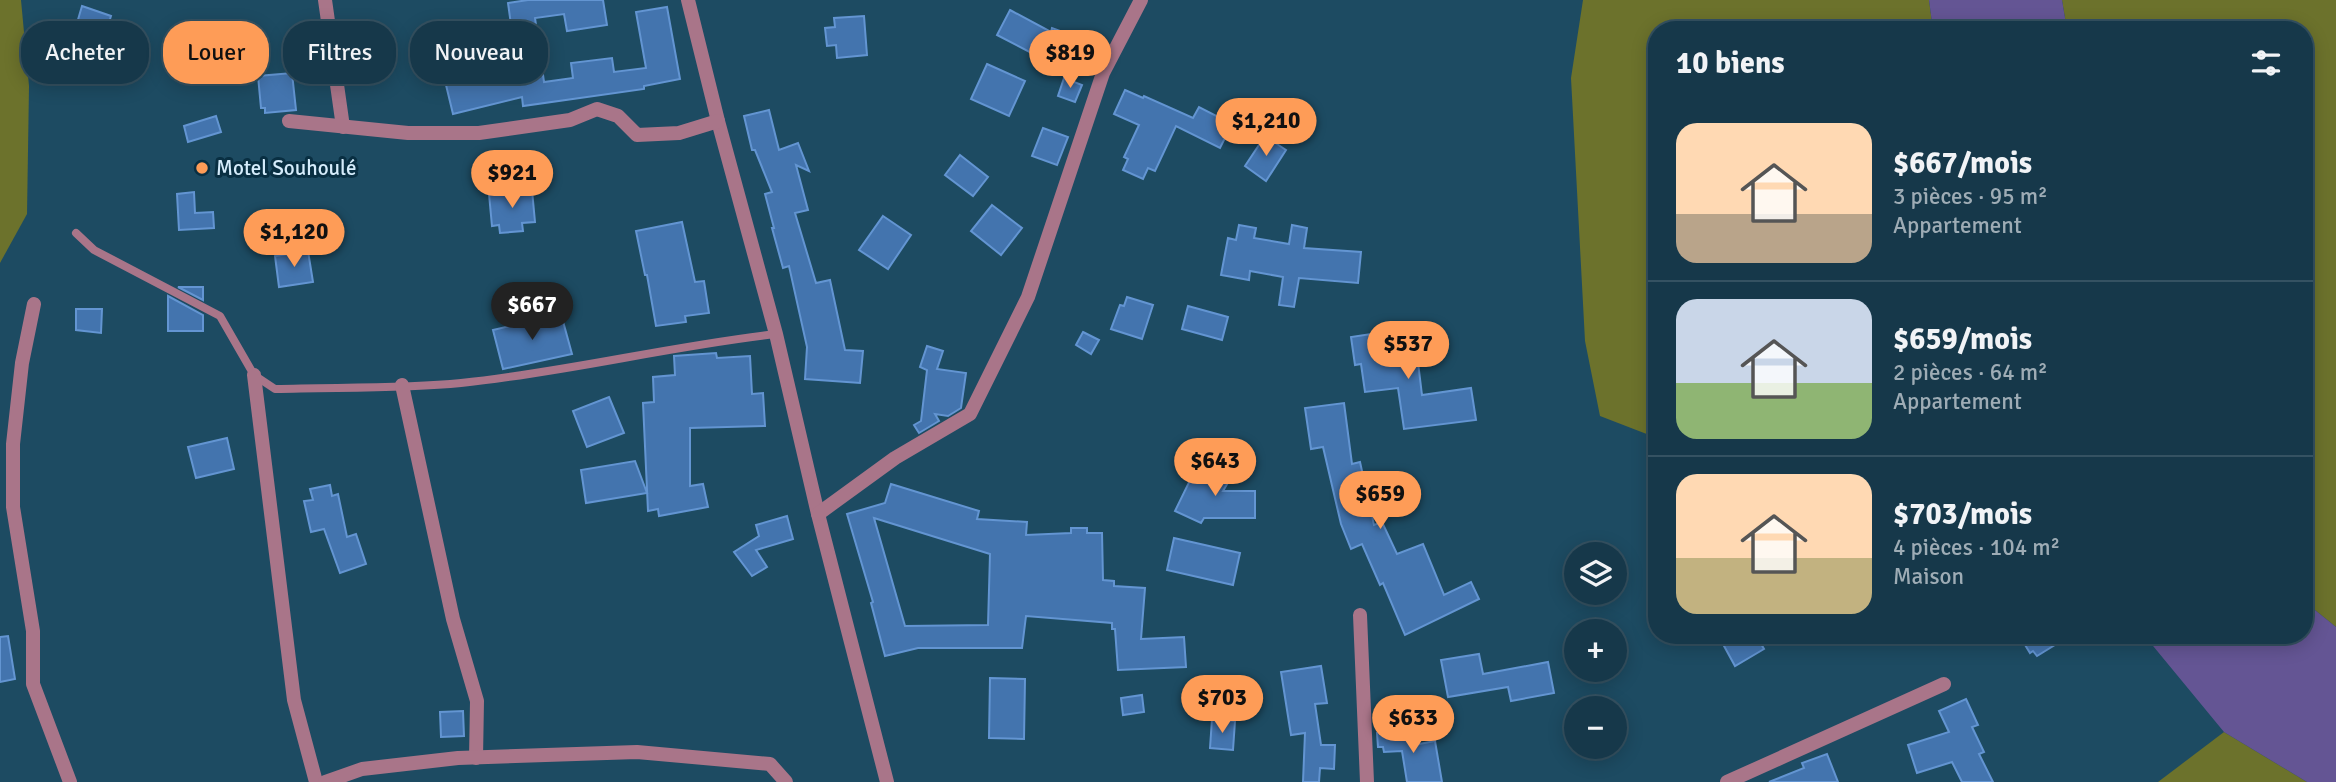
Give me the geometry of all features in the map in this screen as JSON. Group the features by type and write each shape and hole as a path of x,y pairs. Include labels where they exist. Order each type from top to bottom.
{"street":[{"path":"325,0 343,127"},
{"path":"688,0 776,334 818,514 887,782"},
{"path":"818,514 895,458 970,414 1028,297 1103,73 1141,0"},
{"path":"289,121 408,133 479,133 570,120 597,109 618,116 637,135 679,133 718,121"},
{"path":"34,304 22,363 13,444 13,507 33,631 33,684 69,782"},
{"path":"254,374 295,700 316,782"},
{"path":"402,385 453,619 477,701 476,758"},
{"path":"1360,615 1367,782"},
{"path":"1727,782 1944,684"},
{"path":"326,782 362,769 476,758 637,752 770,764 786,782"}],"lane":[{"path":"76,233 94,250 220,316 254,374 275,389 459,383 549,372 727,339 776,334"}],"green space":[{"path":"0,0 21,0 21,84 29,86 27,214 0,263"},
{"path":"1583,0 1929,0 1932,21 1648,21 1648,435 1600,416 1585,341 1571,78"},
{"path":"2062,0 2336,0 2336,627 2313,608 2313,21 2066,21"},
{"path":"2224,732 2307,782 2158,782"}],"shaded area":[{"path":"1929,0 2062,0 2066,21 1932,21"},
{"path":"2313,608 2336,627 2336,782 2307,782 2224,732 2151,644 2313,644"}],"building":[{"path":"528,0 603,0 607,25 567,31 564,14 535,18 535,21 510,21 508,3"},
{"path":"82,6 111,16 109,21 78,21"},
{"path":"667,7 680,79 644,86 644,89 523,106 522,97 453,114 446,85 548,84 548,81 573,78 571,63 612,58 614,72 646,68 636,12"},
{"path":"1010,10 1051,32 1052,28 1077,37 1074,43 1080,45 1072,69 1045,60 997,35"},
{"path":"864,16 867,55 837,58 836,45 827,46 825,28 835,27 834,18"},
{"path":"987,64 1025,81 1009,116 971,99"},
{"path":"283,74 283,84 293,84 296,110 265,113 265,108 261,108 259,84 269,84 269,75"},
{"path":"1064,78 1082,85 1075,102 1058,96"},
{"path":"1125,90 1193,118 1199,107 1232,124 1220,148 1176,126 1155,171 1148,168 1143,179 1123,170 1128,159 1124,157 1139,125 1114,114"},
{"path":"769,110 779,150 798,143 809,171 796,165 808,210 795,213 816,283 830,280 845,350 863,351 860,383 805,379 807,347 789,266 783,268 772,228 765,194 772,192 755,150 752,150 744,116"},
{"path":"216,116 221,132 188,142 184,126"},
{"path":"1043,128 1068,137 1057,165 1032,156"},
{"path":"1265,136 1286,150 1266,181 1245,166"},
{"path":"960,155 988,177 973,196 945,175"},
{"path":"532,190 535,222 522,223 523,231 500,233 499,225 492,226 489,194"},
{"path":"194,192 195,213 213,212 214,228 179,230 177,194"},
{"path":"992,205 1022,228 1001,255 971,231"},
{"path":"883,216 911,235 888,269 859,250"},
{"path":"682,222 695,282 704,281 709,313 685,316 686,322 656,326 636,231"},
{"path":"1239,225 1256,228 1254,238 1289,244 1292,225 1307,228 1304,248 1361,252 1358,283 1299,278 1294,307 1279,305 1283,277 1250,271 1249,280 1221,275 1228,238 1236,240"},
{"path":"308,251 313,282 279,287 275,256"},
{"path":"178,287 203,287 203,300"},
{"path":"168,296 203,315 203,331 168,331"},
{"path":"1127,297 1153,305 1142,339 1111,329 1120,305 1124,306"},
{"path":"1188,306 1228,317 1222,340 1182,329"},
{"path":"76,309 102,309 101,333 76,330"},
{"path":"561,314 572,354 503,369 493,330"},
{"path":"1405,329 1408,355 1417,354 1422,395 1471,388 1476,420 1404,429 1398,388 1365,392 1361,364 1355,365 1351,337"},
{"path":"1083,332 1099,340 1091,354 1076,345"},
{"path":"927,346 943,351 937,369 966,373 961,408 948,416 935,414 939,421 919,433 914,425 921,421 927,370 920,367"},
{"path":"716,353 717,358 750,356 752,394 763,393 765,426 690,428 690,486 703,484 708,507 659,516 658,509 648,511 643,403 654,402 653,377 675,375 674,356"},
{"path":"609,397 624,433 587,447 573,411"},
{"path":"1344,403 1352,464 1360,462 1374,525 1382,522 1397,554 1423,544 1444,595 1471,582 1479,599 1405,635 1383,583 1380,585 1362,544 1351,549 1341,524 1323,447 1311,449 1305,408"},
{"path":"227,438 234,469 196,478 188,447"},
{"path":"635,461 647,493 586,503 581,470"},
{"path":"1227,464 1232,468 1233,474 1223,491 1255,491 1255,518 1204,518 1201,523 1175,511 1196,468 1215,477 1219,467"},
{"path":"891,484 979,511 977,519 1027,522 1026,535 1071,533 1071,528 1087,528 1087,533 1102,533 1103,580 1114,581 1114,586 1145,588 1141,639 1184,637 1186,667 1118,670 1115,629 1112,629 1112,623 1026,616 1022,648 918,648 885,656 871,603 873,602 847,514 885,503","holes":["874,518 990,554 988,625 905,626"]},
{"path":"330,485 332,496 338,494 347,537 356,534 366,564 340,573 324,529 311,532 304,501 313,500 310,489"},
{"path":"787,516 793,539 756,550 767,567 752,576 734,552 759,536 756,525"},
{"path":"1174,538 1240,553 1233,585 1167,570"},
{"path":"8,636 15,679 0,682 0,637"},
{"path":"1723,644 1761,644 1764,649 1735,666"},
{"path":"2024,644 2056,644 2037,656 2033,651 2030,653"},
{"path":"1479,654 1483,674 1548,662 1554,693 1511,701 1508,687 1448,697 1441,660"},
{"path":"1321,666 1327,703 1315,704 1321,745 1335,745 1334,769 1320,768 1319,782 1303,782 1305,733 1291,735 1281,672"},
{"path":"990,678 1025,679 1024,739 989,738"},
{"path":"1142,695 1144,712 1123,715 1121,698"},
{"path":"1966,699 1978,725 1972,727 1984,752 1979,754 1993,782 1962,782 1952,762 1917,773 1908,745 1949,732 1939,711"},
{"path":"463,711 464,736 441,737 440,712"},
{"path":"1212,719 1235,721 1233,750 1210,748"},
{"path":"1417,729 1419,744 1435,741 1442,782 1407,782 1402,751 1384,752 1383,747 1378,747 1377,733"},
{"path":"1827,754 1838,782 1769,782 1804,768 1802,763"}],"place":[{"name":"Motel Souhoulé","path":"202,168"}]}
